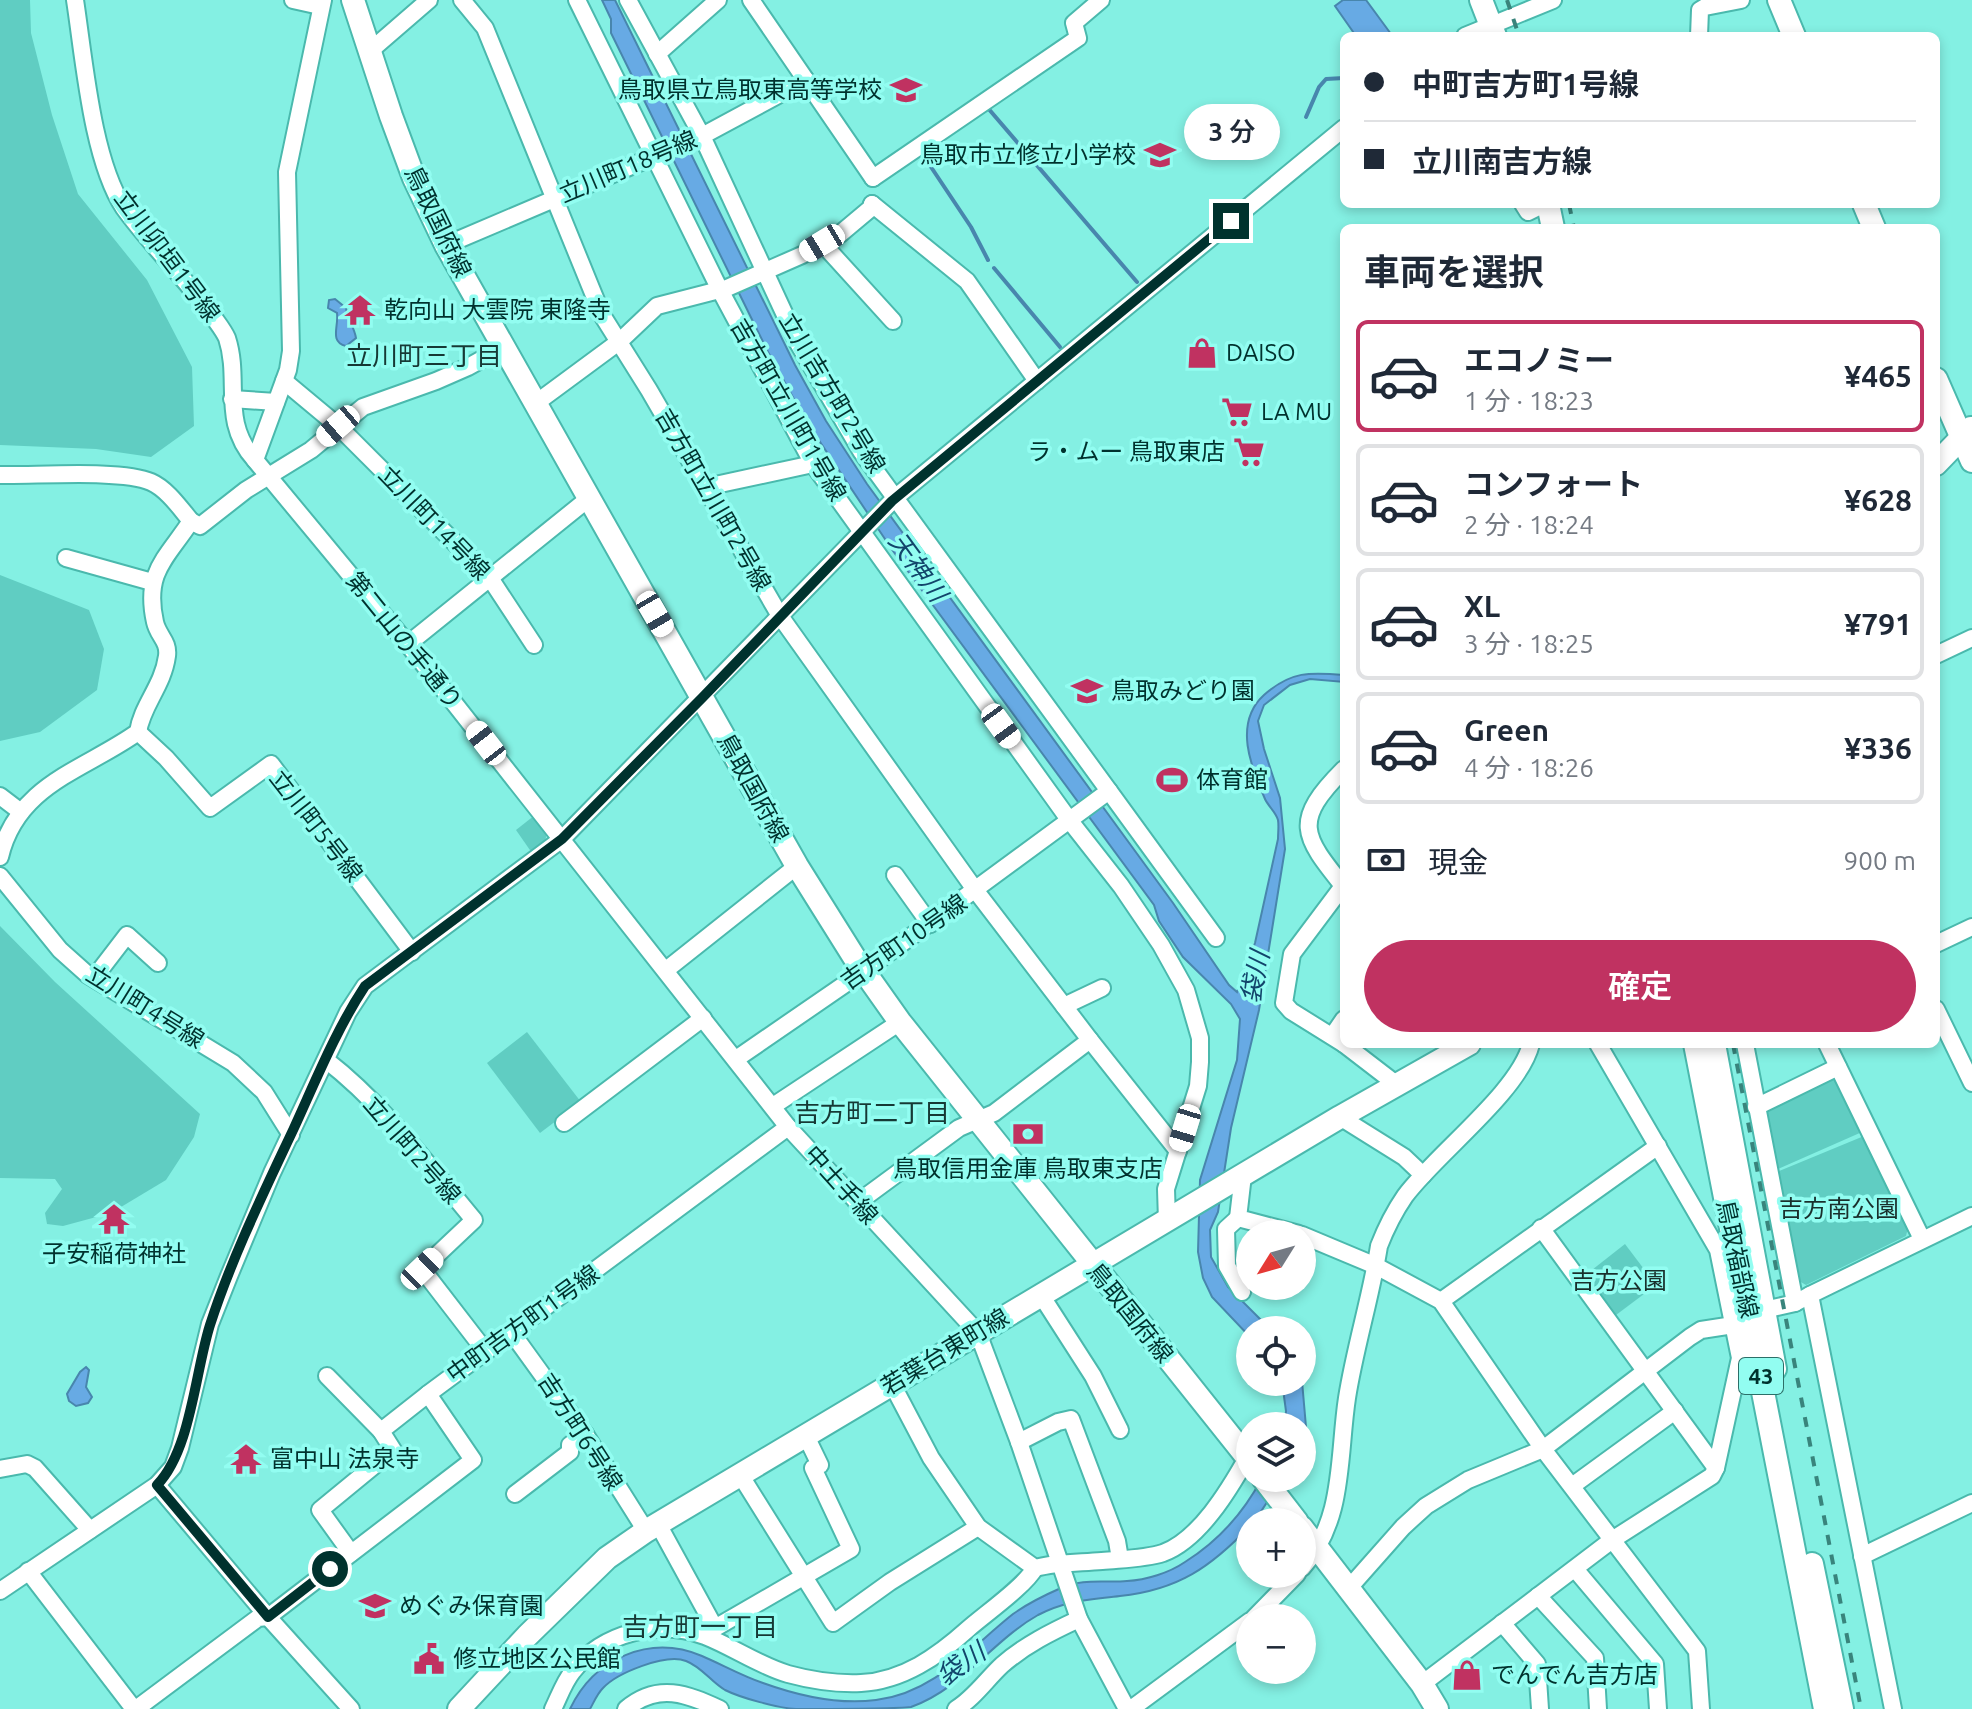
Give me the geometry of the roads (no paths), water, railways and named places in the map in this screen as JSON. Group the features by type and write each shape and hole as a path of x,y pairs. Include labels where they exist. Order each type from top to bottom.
{"main road":[{"name":"鳥取国府線","path":"353,0 414,178 446,245 797,866 900,1022 1236,1444"},
{"path":"1481,0 1493,30"},
{"path":"1779,0 1792,32"},
{"path":"1940,386 1967,432 1972,461"},
{"path":"1940,460 1967,432"},
{"name":"若葉台東町線","path":"459,1709 527,1636 607,1558 652,1528 1340,1117 1462,1048"},
{"name":"鳥取福部線","path":"1711,1048 1748,1317 1825,1709"},
{"name":"鳥取福部線","path":"1748,1317 1842,1709"},
{"path":"1316,1546 1422,1684 1437,1709"}],"street":[{"name":"立川卯垣1号線","path":"75,0 98,140 113,186 126,210 225,333 237,430 255,460"},
{"path":"255,460 284,381 291,351 287,172 321,3 293,0"},
{"path":"370,51 429,0"},
{"name":"吉方町立川町2号線","path":"462,0 485,28 602,315 780,616 976,891 1178,1151"},
{"name":"吉方町立川町1号線","path":"577,0 813,464 1121,886 1161,945 1186,990 1200,1038 1198,1086 1166,1189 1171,1218"},
{"name":"立川吉方町2号線","path":"628,0 699,137 761,272 861,451 1107,793 1216,938"},
{"path":"657,54 718,0"},
{"path":"536,403 620,341 657,306 723,289 802,255 853,225 871,208 873,178 751,0"},
{"path":"873,178 1078,38 1074,23 1101,0"},
{"path":"1493,30 1553,0"},
{"path":"1699,32 1700,10 1741,0"},
{"name":"立川町18号線","path":"446,245 699,137 806,80"},
{"path":"0,1591 157,1485 178,1457 210,1324 272,1173 348,1012 365,986 562,839 894,499 1340,131"},
{"path":"1319,147 1340,147"},
{"path":"872,204 967,281 1037,381"},
{"path":"822,243 893,321"},
{"path":"0,475 127,476 151,482 200,526 246,490 311,450 363,407 436,381 504,347"},
{"name":"立川町14号線","path":"284,381 338,426 490,578 534,645"},
{"path":"232,399 276,402"},
{"name":"第二山の手通り","path":"255,460 408,644 562,839"},
{"path":"706,487 813,464"},
{"path":"408,644 588,499"},
{"path":"0,857 7,833 36,795 65,774 138,732 141,718 155,696 167,658 168,644 156,625 152,582 164,558 191,521"},
{"path":"66,558 152,582"},
{"path":"1940,653 1972,638"},
{"name":"立川町5号線","path":"138,732 166,758 210,808 271,764 412,952"},
{"path":"1340,774 1313,804 1309,811 1308,827 1312,846 1340,882"},
{"name":"吉方町10号線","path":"736,1059 930,924 1107,793"},
{"path":"0,796 21,812"},
{"name":"中土手線","path":"562,839 788,1127 978,1333 1078,1616 1129,1709"},
{"path":"666,970 797,866"},
{"path":"895,875 930,924"},
{"name":"立川町4号線","path":"0,876 60,950 94,978 233,1063 264,1092 291,1135"},
{"path":"1340,892 1292,954 1284,991 1285,1007 1340,1041"},
{"path":"1940,942 1972,927"},
{"path":"94,978 127,935 158,963"},
{"path":"1064,1006 1102,988"},
{"path":"1940,1017 1972,1083"},
{"path":"564,1123 703,1018"},
{"path":"773,1106 900,1022"},
{"path":"857,1203 959,1128 994,1113 1090,1040"},
{"path":"1349,1048 1396,1084"},
{"path":"1316,1551 1335,1504 1347,1398 1379,1246 1405,1196 1504,1089 1529,1048"},
{"path":"1422,1684 1612,1540 1712,1476 1716,1468 1748,1317 1718,1250 1600,1048"},
{"path":"1746,1048 1756,1107 1862,1556 1893,1709"},
{"path":"1829,1048 1922,1239"},
{"name":"立川町2号線","path":"326,1060 343,1073 407,1139 474,1220 422,1269 486,1352"},
{"path":"1756,1107 1838,1067"},
{"path":"1340,1117 1404,1157 1423,1175"},
{"name":"中町吉方町1号線","path":"135,1709 258,1618 268,1617 473,1460 428,1394 788,1127"},
{"path":"1441,1301 1658,1146"},
{"path":"1236,1282 1227,1266 1226,1229 1238,1218 1238,1178"},
{"path":"1349,1588 1426,1506 1468,1480 1543,1449 1701,1330 1803,1299 1972,1216"},
{"path":"1238,1218 1246,1220"},
{"path":"1541,1228 1716,1468"},
{"path":"1316,1241 1376,1266 1441,1301 1543,1449 1697,1651 1701,1709"},
{"path":"1041,1295 1093,1376 1120,1430"},
{"name":"吉方町6号線","path":"512,1333 652,1528 710,1632"},
{"path":"327,1376 381,1431 393,1450 320,1510 351,1553"},
{"path":"892,1384 931,1458 978,1527 1035,1568"},
{"path":"381,1431 428,1394"},
{"path":"1572,1486 1675,1411"},
{"path":"1019,1442 1058,1422 1071,1419 1117,1541 1120,1559"},
{"path":"515,1494 570,1452 570,1445 585,1434"},
{"path":"710,1632 851,1549 813,1468 820,1465 806,1436"},
{"path":"0,1469 14,1464 27,1464 35,1468 90,1530"},
{"path":"741,1476 833,1623 890,1582 978,1527"},
{"path":"553,1709 572,1672 592,1652 612,1639 664,1628 710,1632 787,1674 861,1683 897,1675 933,1658 1018,1587 1035,1568 1163,1553 1190,1536 1236,1478"},
{"path":"157,1485 268,1617 351,1709"},
{"path":"1862,1556 1972,1503"},
{"path":"1575,1569 1655,1664 1658,1709"},
{"path":"28,1571 135,1709"},
{"path":"1268,1604 1283,1588"},
{"path":"1538,1596 1595,1658 1598,1709"},
{"path":"956,1709 966,1703 1001,1666 1078,1616"},
{"path":"1502,1623 1537,1664 1540,1709"},
{"path":"1129,1709 1236,1632"},
{"path":"626,1709 645,1698 681,1692 720,1709"}],"water":[{"path":"602,0 615,0 795,365 826,421 867,484 1237,992 1255,943 1278,839 1277,817 1265,799 1250,759 1249,719 1264,695 1283,681 1301,675 1340,675 1340,682 1310,679 1290,685 1264,705 1258,721 1280,798 1285,849 1259,1010 1231,1128 1218,1212 1210,1230 1211,1257 1236,1295 1236,1300 1241,1300 1257,1316 1236,1316 1236,1322 1212,1297 1203,1278 1198,1252 1200,1180 1237,1060 1240,1019 1231,1004 1183,957 1159,921 1154,905 893,551 806,421 768,352 611,33 611,19"},
{"path":"1343,0 1366,0 1390,32 1353,32 1335,6"},
{"path":"335,299 346,308 356,338 346,346 336,337 337,313 328,308 329,300"},
{"path":"86,1367 89,1370 86,1387 92,1397 88,1403 76,1406 69,1401 67,1394"},
{"path":"1284,1396 1303,1396 1305,1412 1286,1411"},
{"path":"1254,1492 1274,1492 1263,1508 1243,1508"},
{"name":"袋川","path":"1236,1516 1236,1541 1192,1574 1141,1593 1069,1603 1038,1615 946,1689 911,1707 780,1707 725,1690 697,1667 677,1659 655,1662 630,1671 603,1688 590,1709 570,1709 593,1676 609,1664 626,1655 663,1648 702,1656 755,1680 805,1695 847,1701 897,1696 933,1679 1030,1603 1077,1583 1127,1581 1165,1573 1197,1554"}],"waterway":[{"path":"1306,117 1319,87 1326,79 1340,78"},
{"path":"987,107 1137,282"},
{"path":"921,152 971,227 988,260"},
{"path":"994,268 1060,347"}],"railway":[{"path":"1507,0 1518,32"},
{"path":"1570,208 1573,224"},
{"path":"1734,1048 1861,1709"}],"place":[{"name":"鳥取県立鳥取東高等学校","path":"906,90"},
{"name":"鳥取市立修立小学校","path":"1160,155"},
{"name":"乾向山 大雲院 東隆寺","path":"360,310"},
{"name":"DAISO","path":"1202,353"},
{"name":"LA MU","path":"1237,412"},
{"name":"ラ・ムー 鳥取東店","path":"1249,452"},
{"name":"鳥取みどり園","path":"1087,691"},
{"name":"体育館","path":"1172,780"},
{"name":"鳥取信用金庫 鳥取東支店","path":"1028,1134"},
{"name":"子安稲荷神社","path":"114,1219"},
{"name":"富中山 法泉寺","path":"246,1459"},
{"name":"めぐみ保育園","path":"375,1606"},
{"name":"修立地区公民館","path":"429,1659"},
{"name":"でんでん吉方店","path":"1467,1675"}],"district":[{"name":"立川町三丁目","path":"424,356"},
{"name":"吉方町二丁目","path":"872,1113"},
{"name":"吉方町一丁目","path":"700,1627"}],"water label":[{"name":"天神川","path":"918,567"}],"park label":[{"name":"吉方南公園","path":"1839,1209"},
{"name":"吉方公園","path":"1619,1281"}]}
